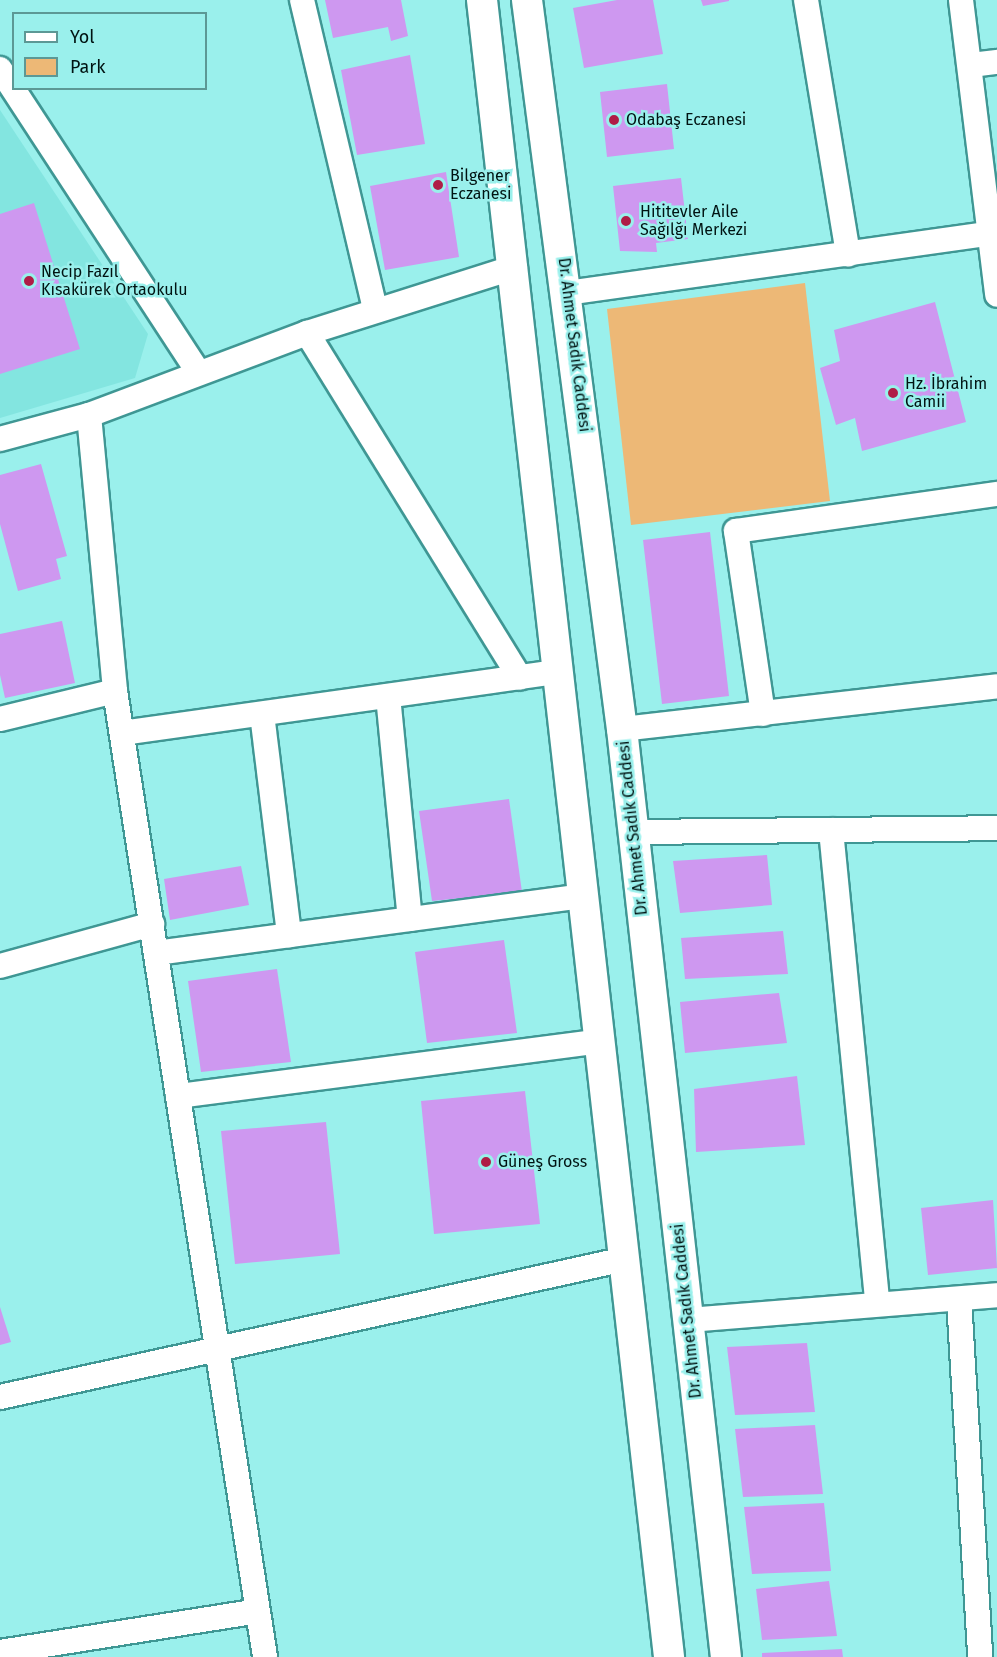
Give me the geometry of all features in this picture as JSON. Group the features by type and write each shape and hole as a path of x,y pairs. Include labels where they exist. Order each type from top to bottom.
{"street":[{"path":"302,0 375,310"},
{"path":"482,0 515,267 555,672 600,1041 669,1657"},
{"name":"Dr. Ahmet Sadık Caddesi","path":"526,0 567,293 622,729 726,1657"},
{"path":"806,0 848,255"},
{"path":"961,0 987,234 997,295"},
{"path":"970,66 997,62"},
{"path":"0,69 12,87"},
{"path":"14,90 198,372"},
{"path":"567,293 987,234"},
{"path":"0,439 89,415 198,372 307,333 515,267"},
{"path":"307,333 520,678"},
{"path":"89,415 115,691 265,1657"},
{"path":"763,714 736,531 997,494"},
{"path":"122,733 555,672"},
{"path":"622,729 997,686"},
{"path":"0,719 115,691"},
{"path":"388,696 410,919"},
{"path":"262,714 289,935"},
{"path":"634,832 997,828"},
{"path":"831,830 877,1303"},
{"path":"156,953 582,896"},
{"path":"0,966 152,924"},
{"path":"178,1096 600,1041"},
{"path":"0,1397 625,1259"},
{"path":"688,1320 997,1295"},
{"path":"959,1299 980,1657"},
{"path":"0,1652 258,1611"}],"shaded area":[{"path":"0,110 148,334 135,378 0,418"}],"green space":[{"path":"805,283 830,501 631,525 607,309"}],"building":[{"path":"325,0 401,0 408,36 391,41 388,27 333,38"},
{"path":"617,0 653,0 663,54 584,68 573,8"},
{"path":"701,0 729,0 729,1 703,6"},
{"path":"410,55 425,144 357,155 341,70"},
{"path":"667,84 674,149 607,157 600,92"},
{"path":"446,172 459,257 385,270 370,186"},
{"path":"681,178 688,239 656,243 657,252 620,251 613,186"},
{"name":"Necip Fazıl Kısakürek Ortaokulu","path":"34,203 80,349 0,374 0,214"},
{"name":"Hz. İbrahim Camii","path":"935,302 966,422 862,451 855,418 836,425 820,368 840,361 834,330"},
{"path":"41,464 67,556 56,559 61,579 18,591 0,524 0,475"},
{"path":"710,532 729,696 662,704 643,540"},
{"path":"62,621 75,683 5,698 0,675 0,634"},
{"path":"509,799 522,892 432,901 419,811"},
{"path":"767,855 772,905 680,913 673,861"},
{"path":"241,866 249,905 170,920 164,879"},
{"path":"783,931 788,974 685,979 681,938"},
{"path":"504,940 517,1033 427,1043 415,952"},
{"path":"277,969 291,1062 201,1072 188,981"},
{"path":"779,993 787,1043 685,1053 680,1002"},
{"path":"797,1076 805,1145 696,1152 694,1089"},
{"path":"525,1091 540,1224 434,1234 421,1101"},
{"path":"326,1122 340,1254 235,1264 221,1131"},
{"path":"993,1200 997,1268 928,1275 921,1208"},
{"path":"0,1307 11,1342 0,1345"},
{"path":"807,1343 815,1412 735,1415 727,1347"},
{"path":"815,1425 823,1494 743,1497 735,1429"},
{"path":"824,1503 831,1571 752,1574 744,1507"},
{"path":"829,1581 837,1636 762,1640 756,1589"},
{"path":"842,1649 843,1657 762,1657 762,1653"}],"place":[{"name":"Odabaş Eczanesi","path":"614,120"},
{"name":"Bilgener Eczanesi","path":"438,185"},
{"name":"Hititevler Aile Sağılğı Merkezi","path":"626,221"},
{"name":"Necip Fazıl Kısakürek Ortaokulu","path":"29,281"},
{"name":"Hz. İbrahim Camii","path":"893,393"},
{"name":"Güneş Gross","path":"486,1162"}]}
